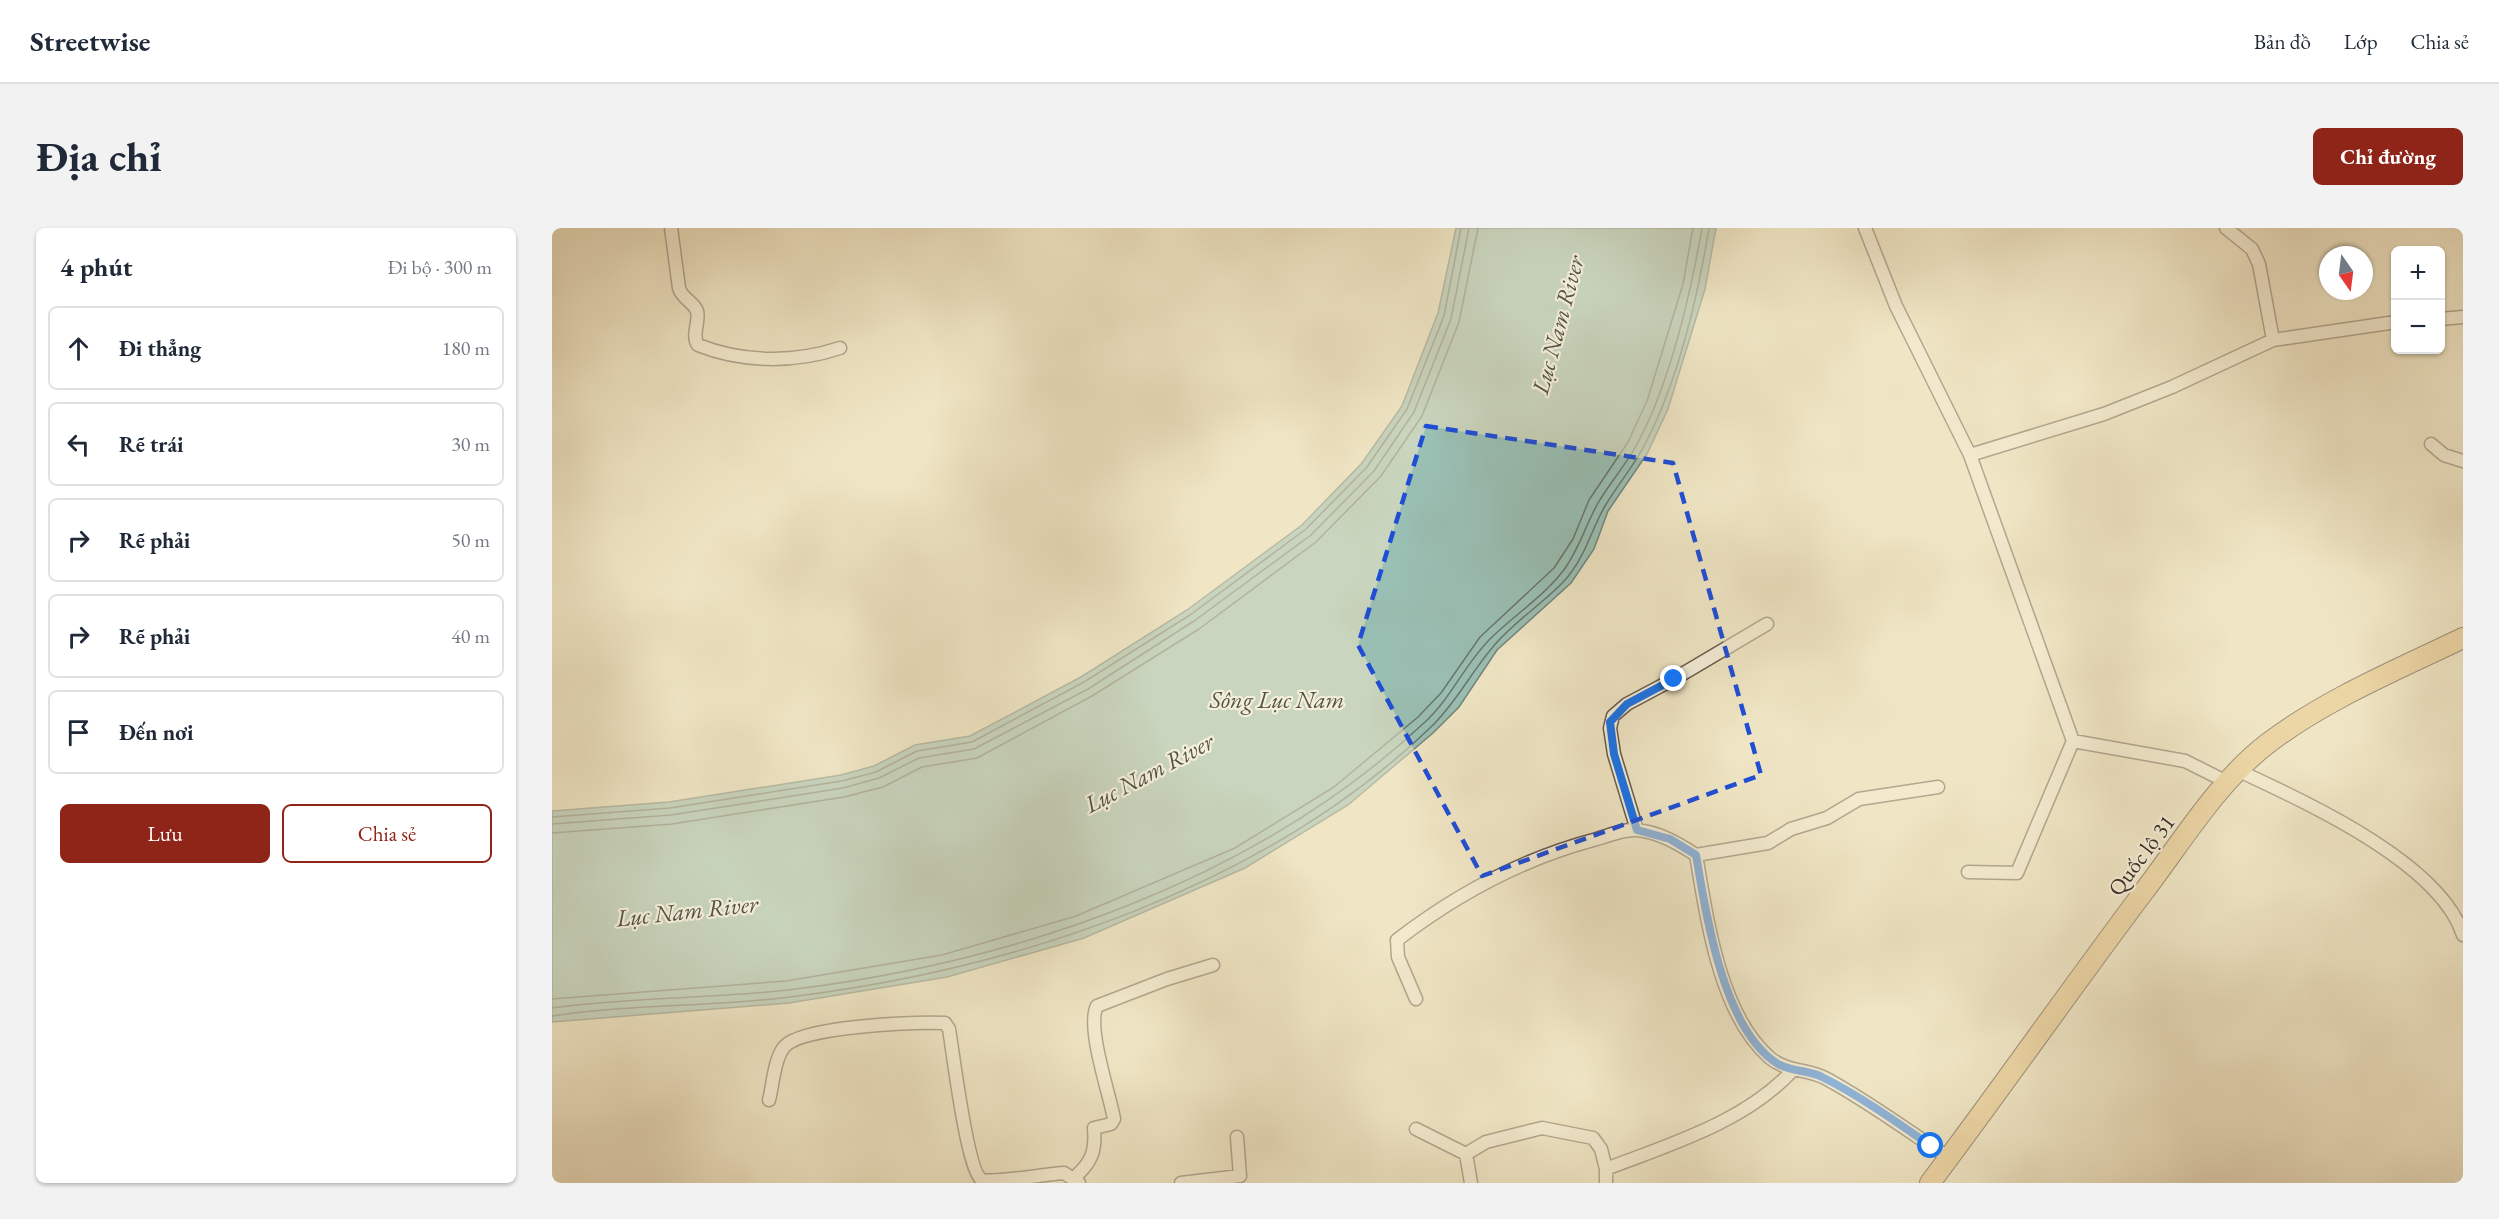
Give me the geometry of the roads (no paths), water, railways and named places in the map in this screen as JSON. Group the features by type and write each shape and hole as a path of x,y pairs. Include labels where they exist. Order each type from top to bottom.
{"highway":[{"name":"Quốc lộ 31","path":"1930,1183 2232,776 2266,745 2314,713 2463,638"}],"street":[{"path":"671,228 678,288 681,295 696,307 698,315 695,340 698,345 739,356 774,360 840,348"},
{"path":"1865,228 1896,306 1970,455 2073,741 2017,873 1968,872"},
{"path":"2226,228 2252,249 2259,264 2273,340"},
{"path":"2445,319 2463,317"},
{"path":"1970,455 2104,414 2172,387 2273,340 2391,323"},
{"path":"2431,444 2444,455 2463,461"},
{"path":"1637,830 1614,754 1610,728 1613,716 1627,704 1767,624"},
{"path":"2073,741 2185,761 2232,776 2342,821 2375,842 2438,894 2451,908 2463,935"},
{"path":"1416,999 1396,946 1397,940 1464,894 1518,867 1581,843 1637,830 1670,839 1696,855 1768,843 1791,829 1827,818 1859,799 1938,787"},
{"path":"1696,855 1712,947 1734,1005 1764,1052 1780,1065 1819,1075 1828,1080 1949,1158"},
{"path":"769,1100 782,1051 801,1035 862,1028 945,1023 950,1029 970,1156 980,1179 1006,1181 1064,1173 1077,1181 1093,1156 1094,1128 1111,1124 1114,1119 1096,1036 1094,1010 1097,1006 1167,979 1214,965"},
{"path":"1606,1169 1737,1114 1771,1092 1793,1070"},
{"path":"1466,1154 1486,1142 1542,1128 1593,1138 1601,1149 1606,1169 1606,1183"},
{"path":"1416,1129 1466,1154"},
{"path":"1181,1183 1240,1176 1237,1137"},
{"path":"1466,1154 1472,1183"}],"water":[{"name":"Sông Lục Nam","path":"1456,228 1716,228 1705,289 1668,409 1647,454 1608,511 1594,549 1571,583 1497,650 1459,707 1433,733 1348,805 1245,868 1084,938 947,977 789,1003 552,1022 552,811 669,802 841,775 874,766 915,745 970,736 1081,677 1187,610 1302,525 1362,463 1402,406 1438,313"}],"water label":[{"name":"Lục Nam River","path":"1558,325"},
{"name":"Lục Nam River","path":"1149,773"},
{"name":"Lục Nam River","path":"687,911"}]}
